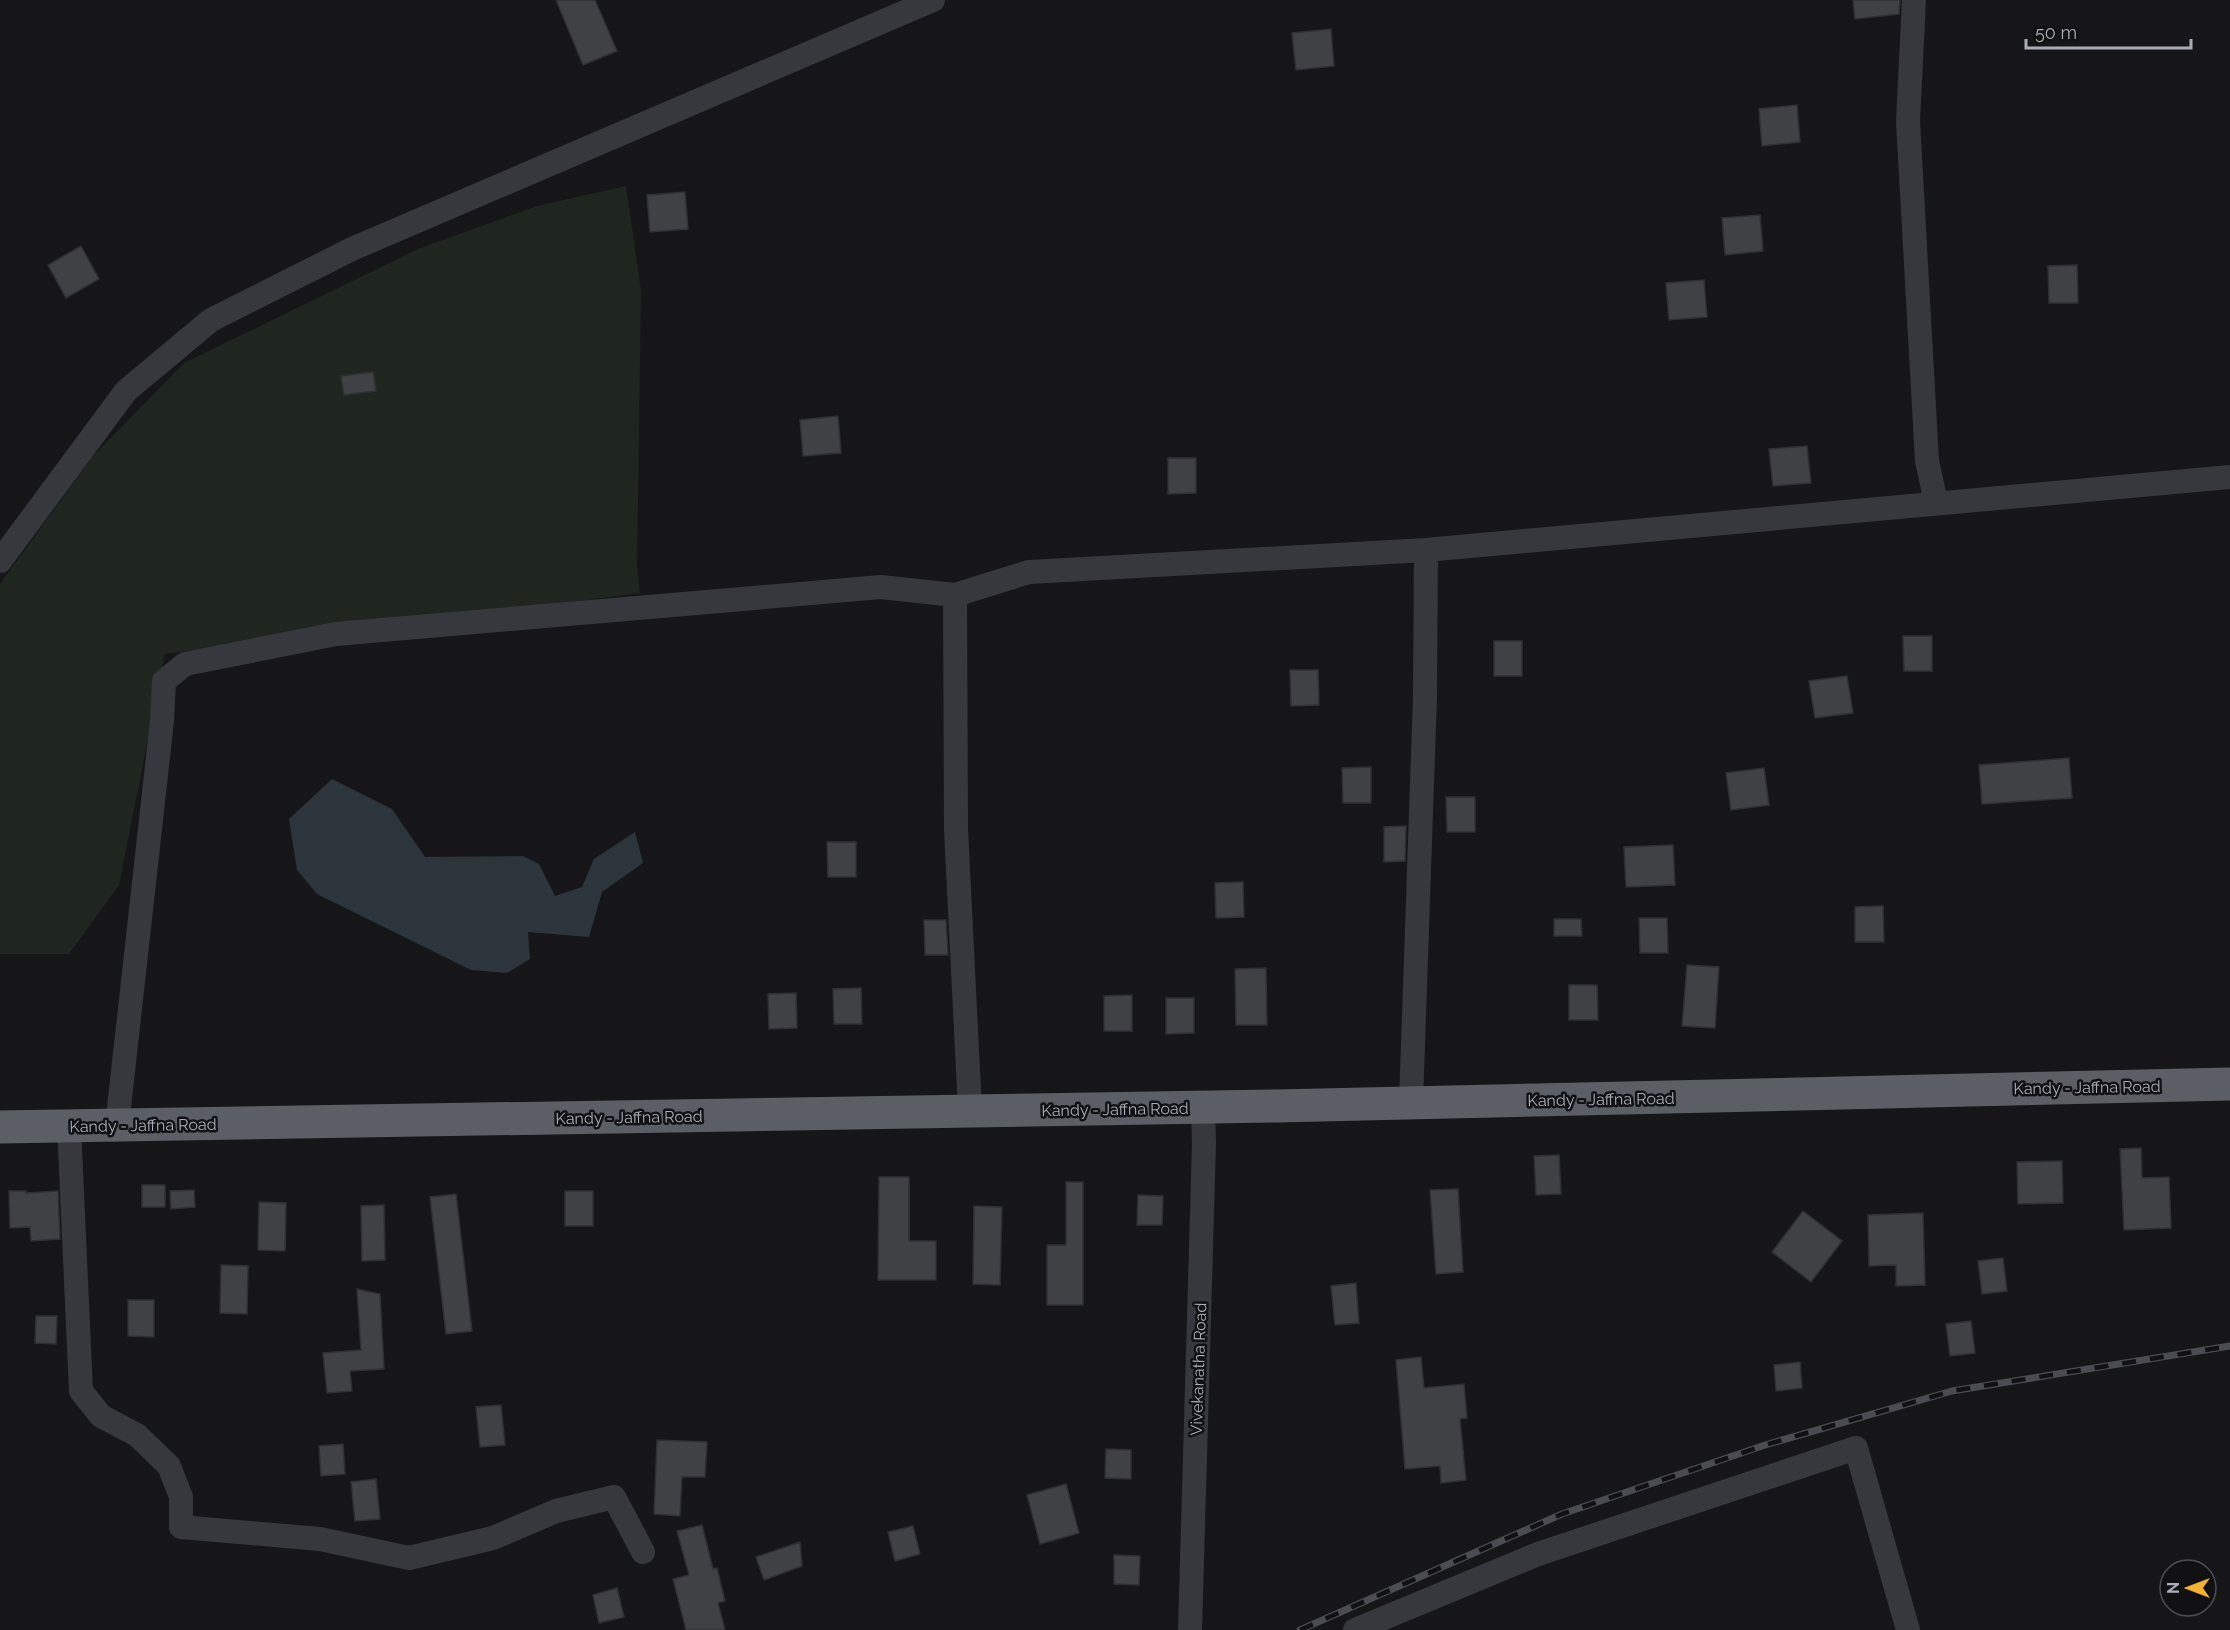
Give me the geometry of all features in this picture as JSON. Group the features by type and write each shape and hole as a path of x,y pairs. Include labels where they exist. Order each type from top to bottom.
{"highway":[{"name":"Kandy - Jaffna Road","path":"0,1128 1411,1103 2230,1084"}],"street":[{"path":"0,561 126,391 211,320 352,249 933,0"},
{"path":"1914,0 1908,121 1926,461 1936,502"},
{"path":"117,1125 162,721 164,681 185,664 336,634 881,587 955,595 1029,572 1426,550 2230,477"},
{"path":"1411,1103 1425,696 1426,550"},
{"path":"955,595 956,830 970,1111"},
{"name":"Vivekanatha Road","path":"1190,1630 1204,1143 1203,1107"},
{"path":"69,1126 81,1391 100,1416 136,1435 169,1466 181,1497 181,1527 320,1539 409,1558 493,1538 556,1511 614,1497 643,1552"},
{"path":"1355,1630 1538,1554 1856,1448 1908,1630"}],"shaded area":[{"path":"626,186 641,291 637,567 640,593 165,654 119,885 69,954 0,954 0,584 94,455 184,363 418,249 537,206"},
{"path":"332,779 392,809 425,857 523,856 539,864 555,896 582,887 594,859 635,832 643,863 602,892 589,937 528,932 530,959 507,973 471,970 317,894 297,870 289,819"}],"building":[{"path":"556,0 595,0 617,51 583,65"},
{"path":"1853,0 1900,0 1899,14 1855,19"},
{"path":"1331,29 1334,66 1296,70 1292,33"},
{"path":"1797,105 1800,142 1762,146 1759,109"},
{"path":"685,192 688,229 650,232 647,195"},
{"path":"1760,215 1763,251 1725,255 1722,218"},
{"path":"81,246 99,279 66,298 48,265"},
{"path":"2077,265 2078,303 2049,303 2048,266"},
{"path":"1704,280 1707,317 1669,320 1666,283"},
{"path":"373,372 376,391 344,395 341,376"},
{"path":"838,416 841,453 803,456 800,420"},
{"path":"1807,446 1811,483 1773,486 1769,449"},
{"path":"1168,458 1196,458 1196,493 1168,494"},
{"path":"1903,636 1932,636 1932,671 1904,671"},
{"path":"1494,641 1522,641 1522,676 1494,676"},
{"path":"1290,670 1318,670 1319,705 1291,706"},
{"path":"1847,676 1853,713 1815,718 1809,681"},
{"path":"2069,758 2072,798 1982,804 1979,765"},
{"path":"1371,767 1371,803 1343,803 1342,768"},
{"path":"1764,768 1769,805 1731,810 1726,773"},
{"path":"1446,797 1475,797 1475,832 1447,832"},
{"path":"1406,826 1405,861 1384,862 1384,827"},
{"path":"827,842 856,842 856,877 828,877"},
{"path":"1673,845 1675,885 1626,887 1624,847"},
{"path":"1243,882 1244,917 1216,918 1215,883"},
{"path":"1883,906 1884,942 1855,942 1855,907"},
{"path":"1639,918 1667,918 1668,953 1640,953"},
{"path":"1554,919 1581,919 1582,936 1554,936"},
{"path":"924,920 946,920 948,955 925,955"},
{"path":"1687,965 1719,967 1715,1028 1682,1026"},
{"path":"1266,968 1267,1025 1236,1025 1235,969"},
{"path":"1569,985 1597,985 1598,1020 1569,1020"},
{"path":"861,988 862,1024 834,1024 833,989"},
{"path":"796,993 797,1028 769,1029 768,994"},
{"path":"1132,995 1132,1031 1104,1031 1104,996"},
{"path":"1166,998 1194,998 1194,1033 1166,1034"},
{"path":"2141,1148 2142,1178 2169,1177 2171,1228 2124,1230 2120,1149"},
{"path":"1559,1155 1561,1194 1536,1195 1534,1156"},
{"path":"2062,1161 2063,1203 2018,1204 2017,1162"},
{"path":"879,1177 909,1177 909,1241 936,1241 936,1280 878,1280"},
{"path":"1066,1182 1083,1182 1083,1305 1047,1305 1047,1245 1066,1245"},
{"path":"142,1185 165,1185 165,1207 142,1207"},
{"path":"1458,1189 1463,1272 1436,1274 1430,1190"},
{"path":"194,1190 195,1207 171,1209 170,1191"},
{"path":"9,1191 26,1191 26,1193 58,1191 60,1239 31,1241 30,1227 10,1228"},
{"path":"565,1191 593,1191 593,1226 565,1226"},
{"path":"456,1194 472,1331 446,1334 430,1197"},
{"path":"1138,1195 1163,1196 1162,1225 1137,1225"},
{"path":"259,1202 286,1203 285,1251 258,1250"},
{"path":"384,1205 385,1260 362,1261 361,1206"},
{"path":"974,1206 1002,1207 1000,1285 973,1284"},
{"path":"1803,1211 1842,1241 1811,1282 1772,1252"},
{"path":"1923,1213 1925,1285 1896,1286 1896,1265 1869,1266 1868,1215"},
{"path":"2003,1258 2007,1291 1982,1294 1978,1261"},
{"path":"221,1265 248,1266 247,1314 220,1313"},
{"path":"1356,1283 1359,1323 1335,1325 1331,1286"},
{"path":"357,1289 380,1294 384,1369 350,1371 352,1391 327,1393 323,1353 361,1350"},
{"path":"128,1300 154,1300 154,1337 128,1336"},
{"path":"36,1316 57,1316 56,1344 35,1343"},
{"path":"1971,1321 1975,1353 1950,1356 1946,1324"},
{"path":"1421,1357 1424,1388 1464,1384 1467,1418 1460,1419 1466,1480 1441,1483 1440,1466 1405,1469 1396,1360"},
{"path":"1800,1362 1802,1388 1776,1391 1774,1365"},
{"path":"501,1405 505,1445 480,1447 476,1407"},
{"path":"657,1440 707,1442 705,1477 682,1477 680,1516 654,1514"},
{"path":"343,1444 345,1474 321,1476 319,1446"},
{"path":"1106,1449 1131,1450 1131,1479 1105,1478"},
{"path":"376,1479 380,1519 355,1521 351,1482"},
{"path":"1066,1484 1079,1533 1040,1544 1027,1495"},
{"path":"702,1525 713,1569 717,1568 725,1601 718,1603 725,1630 686,1630 673,1579 689,1575 677,1531"},
{"path":"913,1526 920,1554 895,1561 888,1532"},
{"path":"800,1542 802,1566 764,1580 756,1557"},
{"path":"1114,1555 1140,1556 1139,1585 1114,1584"},
{"path":"617,1588 624,1617 599,1623 593,1595"}],"railway":[{"path":"1300,1630 1562,1514 1765,1445 1952,1391 2230,1346"}]}
